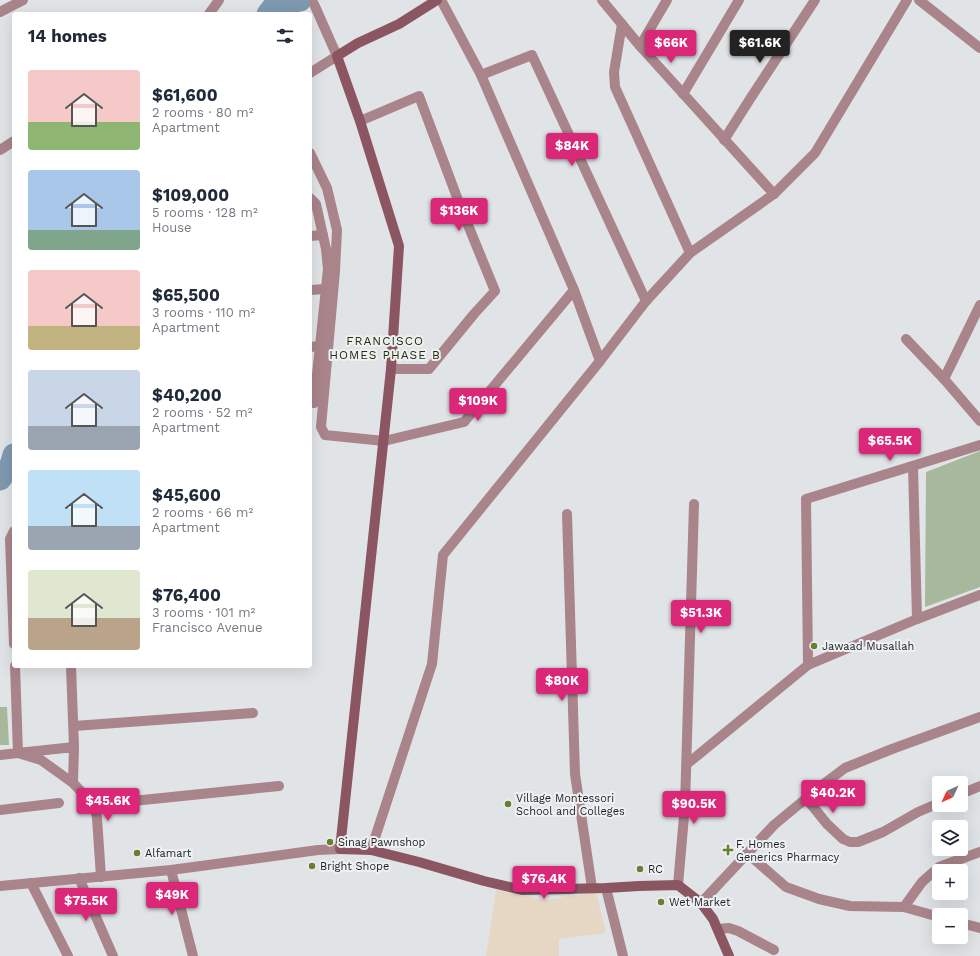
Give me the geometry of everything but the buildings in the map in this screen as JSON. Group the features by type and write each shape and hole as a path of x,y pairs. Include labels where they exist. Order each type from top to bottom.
{"street":[{"path":"0,12 23,0"},
{"path":"210,12 219,0"},
{"path":"312,72 358,44 399,24 437,0"},
{"path":"441,0 481,75 574,290 600,361"},
{"path":"602,0 640,46 774,194"},
{"path":"640,46 667,0"},
{"path":"683,94 739,0"},
{"path":"724,140 815,0"},
{"path":"371,850 432,664 443,555 600,361 646,301 690,253 774,194 815,153 907,0"},
{"path":"919,0 931,3 980,48"},
{"path":"314,4 337,56 360,121 399,246 391,369 384,442 340,849"},
{"path":"622,24 614,72 615,88 690,253"},
{"path":"481,75 532,55 646,301"},
{"path":"360,121 419,96 461,208 495,290 429,369 391,369"},
{"path":"0,150 12,142"},
{"path":"312,157 327,188 337,230 335,271 321,428 324,434 384,442 464,422 574,290"},
{"path":"312,200 316,204 326,249 328,269 326,289 315,347 314,403 312,403"},
{"path":"312,236 323,235"},
{"path":"312,290 326,289"},
{"path":"944,380 980,305"},
{"path":"906,339 980,421"},
{"path":"808,664 806,499 980,445"},
{"path":"913,466 916,619"},
{"path":"678,885 685,805 694,504"},
{"path":"568,514 575,774 592,888"},
{"path":"686,764 808,664 916,619 980,595"},
{"path":"15,668 18,753"},
{"path":"71,668 74,726 73,783"},
{"path":"74,726 253,713"},
{"path":"701,903 774,824 845,768 980,717"},
{"path":"0,755 74,747"},
{"path":"18,753 40,760 73,783 94,805 97,818 101,877"},
{"path":"94,805 279,786"},
{"path":"968,791 980,786"},
{"path":"806,798 826,824 843,840 850,842 858,842 882,832 932,806"},
{"path":"0,810 59,803"},
{"path":"0,886 172,870 318,850 371,850 522,890 678,885 701,903 713,918 729,956"},
{"path":"904,907 922,882 939,867 980,852"},
{"path":"747,853 786,887 819,899 850,906 904,907 932,915"},
{"path":"172,870 193,956"},
{"path":"79,878 113,956"},
{"path":"31,883 68,956"},
{"path":"606,888 623,956"},
{"path":"968,925 980,928"},
{"path":"718,929 729,928 738,931 774,950"}],"shaded area":[{"path":"496,890 546,900 596,892 606,933 559,939 559,956 486,956"}],"green space":[{"path":"980,451 980,587 925,607 926,472"},
{"path":"0,707 7,707 9,745 0,745"}],"waterway":[{"path":"270,12 275,5 300,0"},
{"path":"0,479 12,462"}],"place":[{"name":"Jawaad Musallah","path":"814,646"},
{"name":"Village Montessori School and Colleges","path":"508,804"},
{"name":"Sinag Pawnshop","path":"330,842"},
{"name":"F. Homes Generics Pharmacy","path":"728,850"},
{"name":"Alfamart","path":"137,853"},
{"name":"Bright Shope","path":"312,866"},
{"name":"RC","path":"640,869"},
{"name":"Wet Market","path":"661,902"}],"district":[{"name":"FRANCISCO HOMES PHASE B","path":"385,348"}]}
